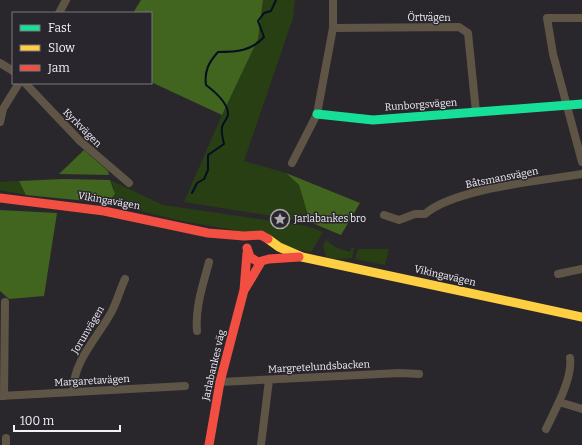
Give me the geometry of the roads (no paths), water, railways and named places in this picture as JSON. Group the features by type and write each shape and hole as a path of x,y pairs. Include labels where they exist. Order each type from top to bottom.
{"main road":[{"name":"Runborgsvägen","path":"317,114 373,120 582,104"},
{"name":"Vikingavägen","path":"0,198 61,204 119,213 212,233 265,236 272,243 302,257 582,317"},
{"name":"Vikingavägen","path":"212,233 241,246 253,260 265,261 302,257"},
{"path":"247,252 248,242 256,236"},
{"path":"265,261 273,253 272,243"},
{"name":"Jarlabankes väg","path":"209,445 220,382 244,290 247,252"},
{"name":"Jarlabankes väg","path":"244,290 265,261"}],"street":[{"path":"60,12 66,0"},
{"path":"292,163 317,114 333,28 333,0"},
{"path":"582,18 547,18 553,54 582,162"},
{"name":"Örtvägen","path":"333,28 458,27 468,33 476,112"},
{"path":"0,63 12,70"},
{"path":"0,122 3,109 18,84"},
{"name":"Kyrkvägen","path":"26,84 80,141 129,183"},
{"name":"Båtsmansvägen","path":"384,215 399,220 416,214 425,214 432,209 470,192 582,174"},
{"path":"197,332 196,319 198,304 209,262"},
{"path":"558,274 582,269"},
{"name":"Jorunvägen","path":"74,392 73,385 77,368 112,311 125,279"},
{"path":"2,396 5,302"},
{"path":"546,429 559,402 572,366 570,358"},
{"name":"Margretelundsbacken","path":"220,382 400,373 419,374"},
{"path":"261,445 269,380"},
{"name":"Margaretavägen","path":"2,396 185,386"},
{"path":"559,402 582,409"}],"waterway":[{"path":"192,193 197,183 204,179 208,170 208,155 224,144 222,128 228,114 226,106 223,102 206,85 208,67 218,52 243,50 259,42 264,37 258,21 264,13 271,11 276,0"}],"place":[{"name":"Jarlabankes bro","path":"280,219"}]}
